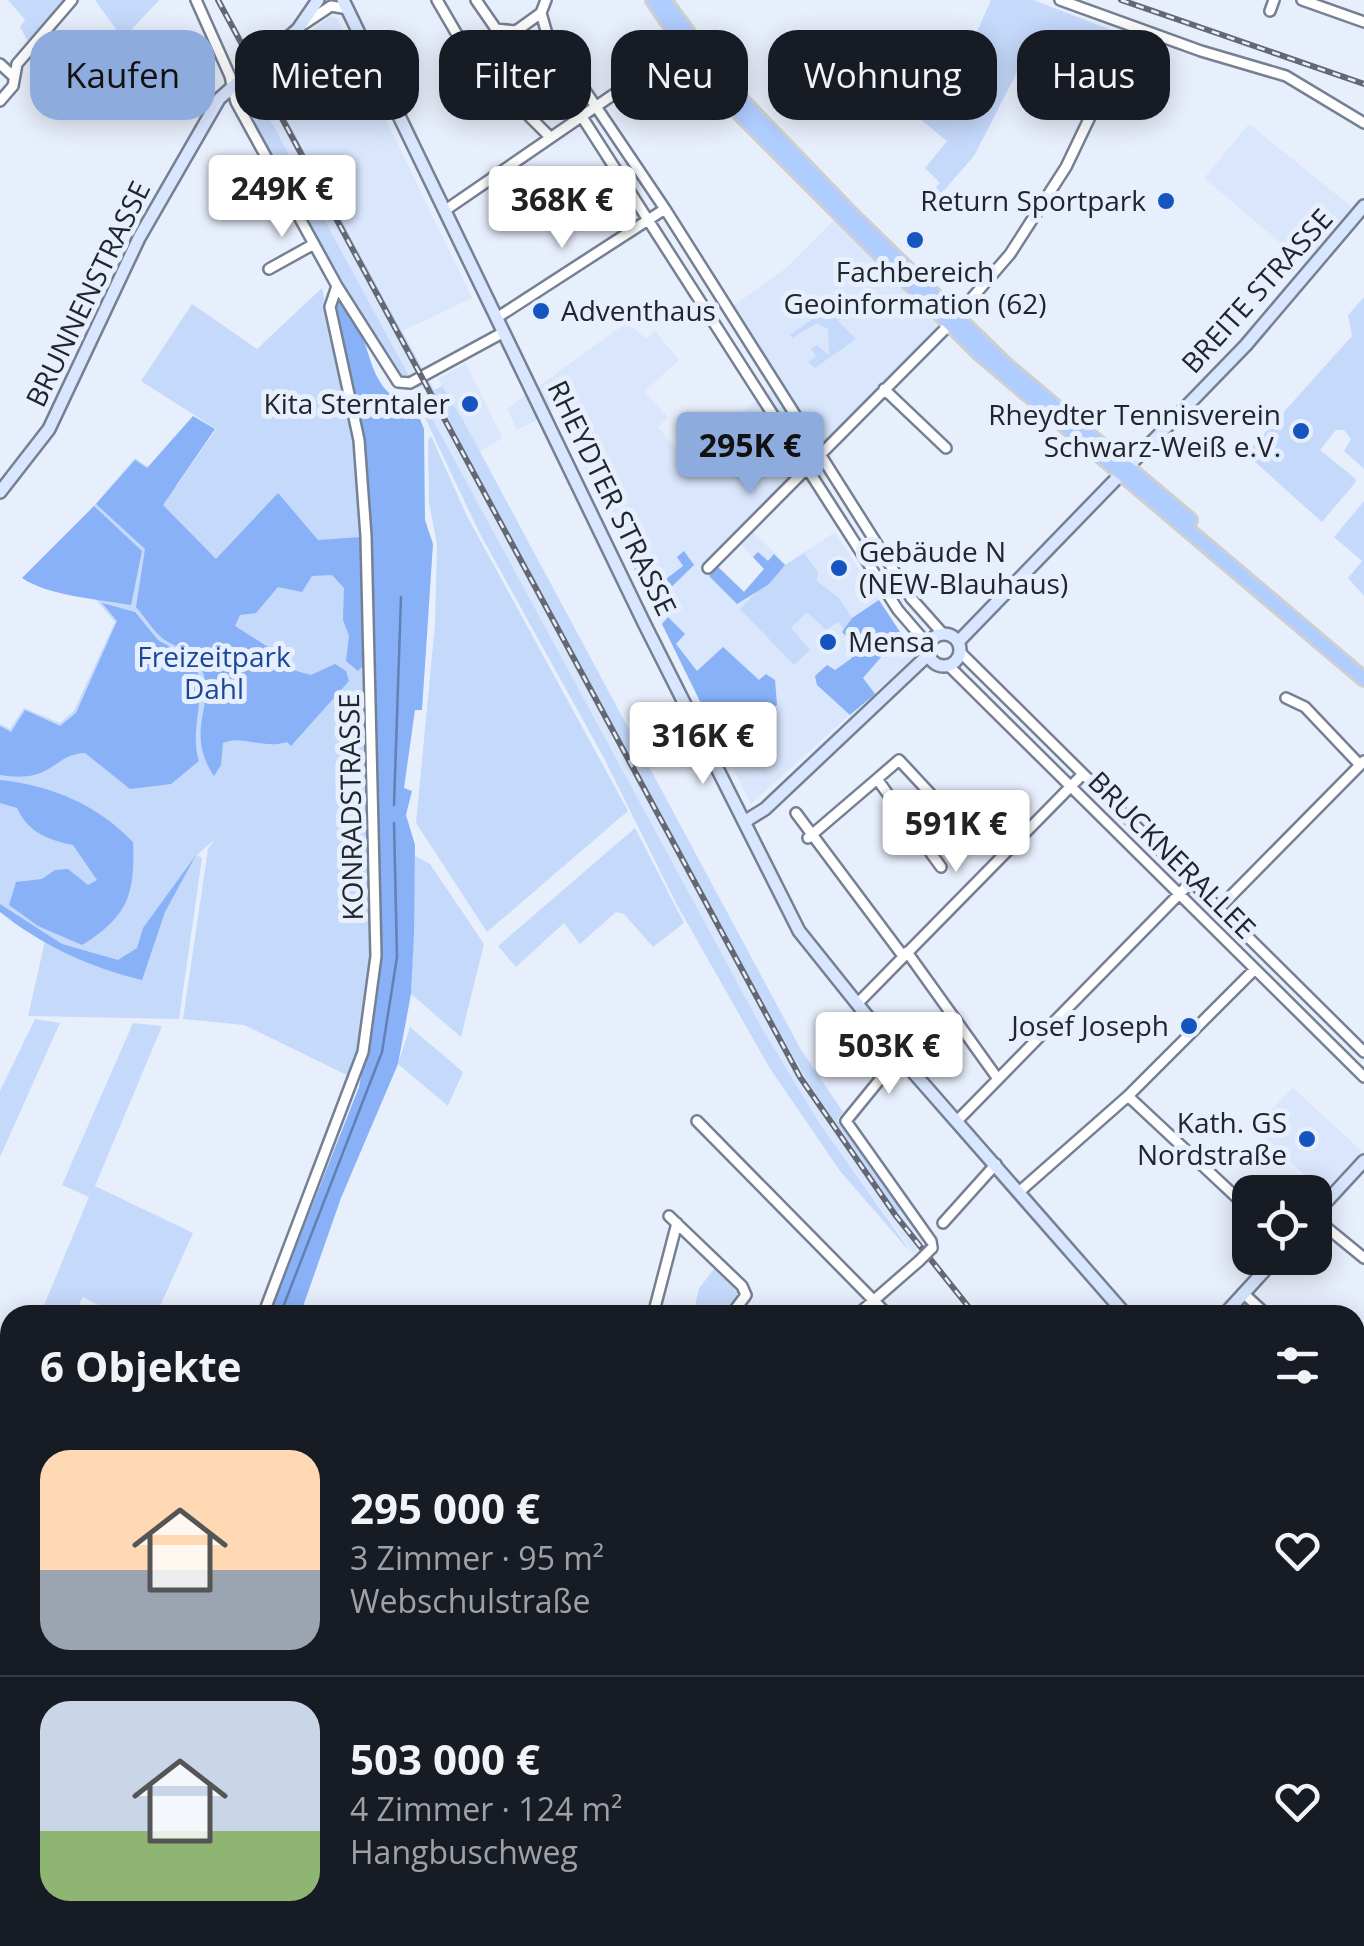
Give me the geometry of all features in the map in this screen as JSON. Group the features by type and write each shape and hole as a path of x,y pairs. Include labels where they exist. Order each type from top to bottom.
{"main road":[{"name":"BRUNNENSTRASSE","path":"0,492 49,429 138,238 218,99 298,29 318,0"},
{"path":"653,0 673,30"},
{"path":"664,0 685,30"},
{"name":"RHEYDTER STRASSE","path":"345,5 799,931 900,1056 1117,1305"},
{"path":"748,108 950,322"},
{"path":"746,120 950,322 1005,371 1364,669"},
{"name":"BREITE STRASSE","path":"954,641 1257,334 1364,206"},
{"path":"1125,470 1364,678"},
{"path":"930,655 948,665 954,641"},
{"path":"744,822 765,809 930,655 954,641"},
{"path":"1332,1197 1364,1161"},
{"path":"1233,1305 1260,1275"}],"street":[{"path":"0,101 13,86 12,75 21,59 72,0"},
{"path":"196,0 231,86 314,244 401,384 410,384 504,332"},
{"path":"437,0 487,86 522,109 549,136"},
{"path":"476,0 496,30"},
{"path":"517,30 541,13 546,0"},
{"path":"1060,0 1201,52 1299,81 1364,123"},
{"path":"1302,0 1324,4 1364,22"},
{"name":"BRUNNENSTRASSE","path":"298,29 331,6 345,5"},
{"name":"BRUCKNERALLEE","path":"541,13 547,34 665,209 912,598 1364,1052"},
{"path":"708,568 950,322 1034,220 1066,168 1133,27"},
{"path":"0,64 12,75"},
{"path":"591,110 611,95"},
{"path":"447,209 573,120"},
{"path":"586,120 806,469 930,655"},
{"path":"498,317 665,209"},
{"path":"269,270 314,244"},
{"name":"KONRADSTRASSE","path":"268,1305 363,1052 376,956 365,517 359,440 330,308 338,286"},
{"path":"719,329 734,320"},
{"path":"884,390 946,448"},
{"name":"BRUCKNERALLEE","path":"948,665 1364,1077"},
{"path":"1218,908 1362,763 1305,708 1286,698"},
{"path":"810,836 898,760 939,803 912,828"},
{"path":"857,1004 1084,774"},
{"path":"876,779 940,867"},
{"path":"796,813 998,1079"},
{"path":"957,1120 1192,881"},
{"path":"1019,1192 1128,1096 1255,969"},
{"path":"869,1305 932,1248 932,1242 847,1124 850,1113 900,1056"},
{"path":"1128,1096 1232,1193"},
{"path":"697,1122 880,1305"},
{"path":"943,1222 996,1164"},
{"path":"655,1305 673,1219 742,1286 746,1295 738,1305"},
{"path":"1332,1231 1364,1258"},
{"path":"1243,1294 1256,1305"}],"shaded area":[{"path":"330,16 337,18 343,30 313,30"},
{"path":"270,120 283,120 759,997 848,1145 896,1212 901,1210 924,1240 914,1254 820,1124 763,1030"},
{"path":"289,120 386,120 472,298 403,331"},
{"path":"1249,124 1352,207 1304,263 1204,178"},
{"path":"834,220 942,325 944,333 716,564 744,591 764,569 741,545 753,532 786,564 835,532 915,656 751,804 556,410 517,430 507,409 626,323 646,338 655,331 679,360 644,392 668,417 658,427 683,457 781,382 733,306 785,269"},
{"name":"Kita Sterntaler","path":"466,363 502,438 480,452 438,379"},
{"name":"Kath. GS Nordstraße","path":"1293,1088 1362,1151 1332,1183 1332,1175 1305,1175 1253,1127"}],"green space":[{"path":"8,0 67,3 43,30 30,30 30,45 20,27 25,20"},
{"path":"95,0 159,0 131,30 117,30"},
{"path":"991,0 1033,0 1112,30 1017,30 1017,72 997,111 997,30 978,30"},
{"path":"253,120 270,120 409,376 399,375 390,365"},
{"path":"284,120 288,120 434,390 442,386 464,422 800,1048 843,1112 837,1120 901,1210 897,1212 810,1085"},
{"path":"921,120 992,120 974,156 925,212 919,205 940,183 925,168 947,141"},
{"name":"Freizeitpark Dahl","path":"322,288 356,444 370,668 361,678 371,677 372,980 353,1078 244,1025 183,1019 208,849 215,839 197,855 202,858 179,1019 28,1016 45,941 0,912 0,724 10,729 24,708 60,723 74,711 115,622 97,601 112,559 74,529 135,458 176,487 216,429 141,381 192,304 257,349"},
{"path":"336,297 346,305 360,328 379,381 393,396 415,406 424,429 425,520 433,544 422,710 415,710 404,788 412,791 406,815 415,845 411,994 398,1064 341,1198 304,1305 273,1305 359,1087 371,1022 375,749 369,546 362,447 332,304"},
{"name":"Rheydter Tennisverein Schwarz-Weiß e.V.","path":"1364,297 1364,469 1344,451 1351,439 1344,430 1336,430 1320,450 1356,479 1322,522 1246,454 1352,336 1348,315"},
{"path":"833,304 844,315 838,321 856,339 815,368 808,362 816,356 811,349 817,345 829,355 828,329 817,323 792,338 790,335"},
{"path":"421,398 763,1030 820,1124 913,1255 840,1171 769,1067 676,903 603,756 479,532 418,403"},
{"name":"Freizeitpark Dahl","path":"193,416 215,429 163,505 216,559 278,493 318,540 361,537 368,660 358,671 346,661 349,636 343,620 344,588 332,575 312,576 302,592 278,587 256,613 240,615 235,626 268,647 278,666 311,675 335,664 346,671 349,681 291,746 287,742 223,743 221,765 214,776 201,744 206,691 199,664 189,653 159,635 136,607 145,549 96,504 135,460 147,468"},
{"path":"431,436 467,516 628,811 487,932 416,823 435,624 437,544 429,503"},
{"path":"1364,501 1364,596 1348,578 1362,561 1334,537"},
{"path":"94,506 142,551 131,605 59,593 22,578"},
{"path":"684,551 694,565 652,606 634,569 646,564 650,572 666,579 683,566 677,557"},
{"path":"758,552 768,561 774,554 785,565 769,584 737,604 709,576 718,567 744,592 764,569 753,557"},
{"path":"804,553 818,572 817,581 839,598 852,618 844,629 838,622 826,630 807,612 791,628 810,650 794,665 740,609 778,570"},
{"path":"879,600 904,638 895,641 863,678 875,694 850,715 817,685 815,676 827,665 835,670 852,658 845,650 850,640 842,632 852,618"},
{"path":"102,603 135,612 158,640 193,660 200,685 196,736 199,761 171,784 130,789 85,753 32,776 0,775 0,726 11,732 25,710 60,726 76,713 117,621"},
{"path":"668,617 685,634 676,644 697,671 723,647 759,680 766,674 775,680 777,705 718,738 662,624"},
{"path":"0,780 39,787 73,799 105,818 133,842 126,902 110,924 82,945 38,926 9,905 16,882 42,879 55,870 68,869 88,885 97,880 73,845 40,834 17,808 0,803"},
{"path":"635,828 684,923 653,947 624,914 616,912 580,944 564,923 516,967 498,946"},
{"path":"196,855 165,912 142,980 67,954 0,912 0,904 62,944 118,960 137,948 143,928"},
{"path":"415,856 430,864 484,944 461,1037 411,994"},
{"path":"35,1019 60,1023 0,1157 0,1091"},
{"path":"133,1023 162,1026 95,1186 193,1233 161,1305 98,1305 83,1297 79,1305 44,1305 89,1197 62,1185"},
{"path":"410,1027 463,1072 448,1106 398,1064"},
{"path":"715,1268 741,1296 734,1305 695,1305 699,1288"}],"waterway":[{"path":"394,805 401,597"},
{"path":"284,1305 382,1052 397,957 394,823"}],"railway":[{"path":"218,0 800,1077 896,1216 967,1305"},
{"path":"1121,0 1364,84"}],"place":[{"name":"Return Sportpark","path":"1166,201"},
{"name":"Fachbereich Geoinformation (62)","path":"915,240"},
{"name":"Adventhaus","path":"541,311"},
{"name":"Kita Sterntaler","path":"470,404"},
{"name":"Rheydter Tennisverein Schwarz-Weiß e.V.","path":"1301,431"},
{"name":"Gebäude N (NEW-Blauhaus)","path":"839,568"},
{"name":"Mensa","path":"828,642"},
{"name":"Josef Joseph","path":"1189,1026"},
{"name":"Kath. GS Nordstraße","path":"1307,1139"}]}
